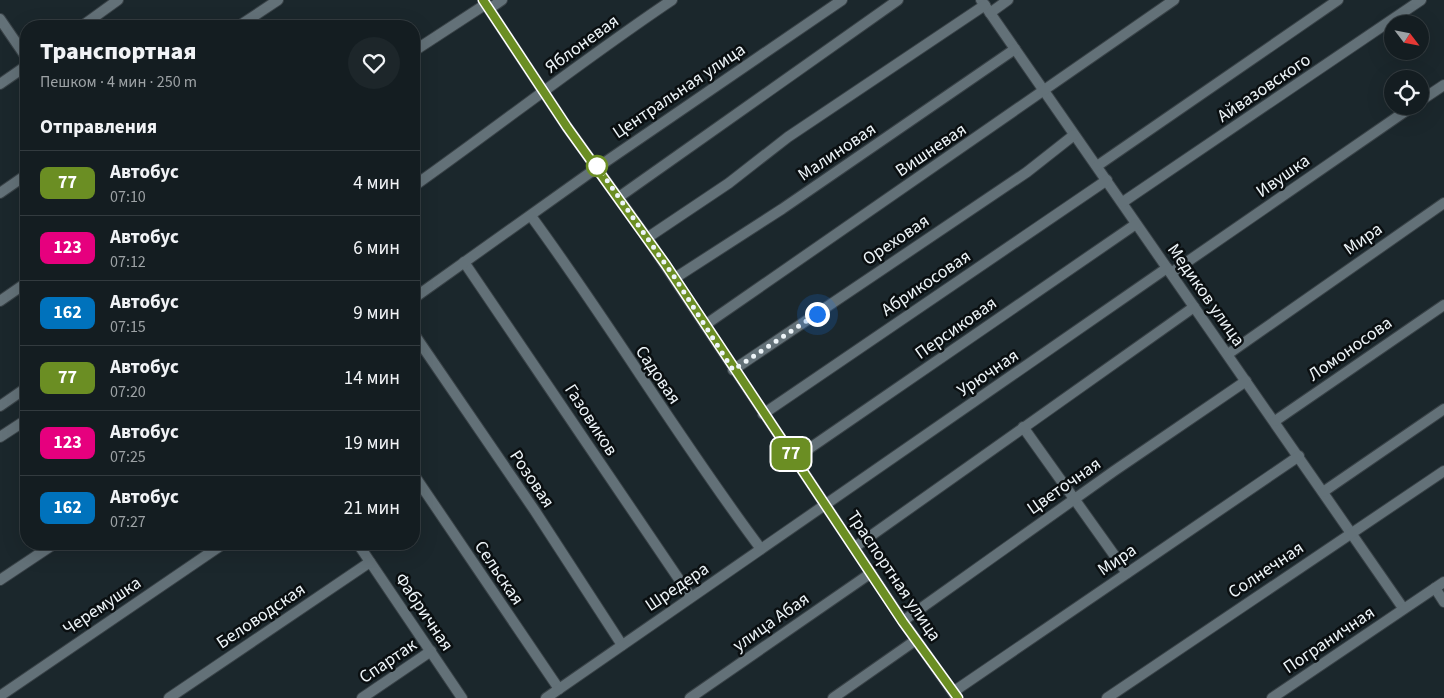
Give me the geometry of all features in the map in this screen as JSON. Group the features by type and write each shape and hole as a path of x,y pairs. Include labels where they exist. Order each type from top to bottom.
{"street":[{"path":"90,20 118,0"},
{"path":"248,20 278,0"},
{"path":"420,46 486,5 502,0"},
{"name":"Яблоневая","path":"420,182 613,40 672,0"},
{"name":"Центральная улица","path":"420,294 598,167 842,0"},
{"path":"619,198 898,0"},
{"path":"647,238 729,183 788,137 986,6 1008,0"},
{"name":"Вишневая","path":"705,325 1174,0"},
{"path":"1097,166 1338,0"},
{"name":"Айвазовского","path":"1123,202 1422,0"},
{"name":"Траспортная улица","path":"486,5 544,92 675,278 733,370 794,460 826,503 903,622 955,695"},
{"name":"Медиков улица","path":"986,6 1403,608"},
{"path":"0,20 20,48"},
{"name":"Малиновая","path":"675,278 782,210 1015,49"},
{"path":"0,84 20,70"},
{"path":"1429,96 1444,85"},
{"name":"Ивушка","path":"1169,270 1400,115"},
{"name":"Ореховая","path":"733,370 1027,172 1074,135"},
{"path":"0,193 20,179"},
{"name":"Абрикосовая","path":"764,414 1107,180"},
{"name":"Мира","path":"1228,354 1444,203"},
{"name":"Садовая","path":"531,216 562,258 690,451 761,549"},
{"name":"Персиковая","path":"794,460 1136,224"},
{"name":"Газовиков","path":"464,262 691,597"},
{"name":"Урючная","path":"826,503 1169,270"},
{"path":"0,301 20,287"},
{"name":"Ломоносова","path":"1275,421 1444,305"},
{"path":"855,547 1194,307"},
{"name":"Розовая","path":"420,343 535,511 622,645"},
{"name":"Цветочная","path":"903,622 1074,499 1246,381"},
{"path":"0,406 20,392"},
{"path":"1323,492 1444,409"},
{"path":"0,437 20,424"},
{"path":"1023,427 1127,573"},
{"name":"Мира","path":"955,695 1127,573 1299,456"},
{"name":"Солнечная","path":"1107,698 1350,532 1363,527 1444,471"},
{"name":"Сельская","path":"420,484 559,689"},
{"name":"Шредера","path":"546,698 826,503"},
{"path":"0,580 45,550"},
{"name":"Черемушка","path":"0,696 213,550"},
{"name":"Фабричная","path":"362,550 462,698"},
{"name":"Беловодская","path":"169,698 370,562"},
{"name":"улица Абая","path":"690,698 871,573"},
{"name":"Пограничная","path":"1272,698 1444,582"},
{"path":"1435,588 1444,602"},
{"path":"833,698 916,640"},
{"name":"Спартак","path":"362,698 431,651"}],"bus line":[{"name":"77","path":"483,0 567,127 598,167 625,209 666,265 733,370 794,460 826,503 903,622 958,698"}],"route":[{"path":"597,166 625,209 675,278 733,370 817,314"}]}
